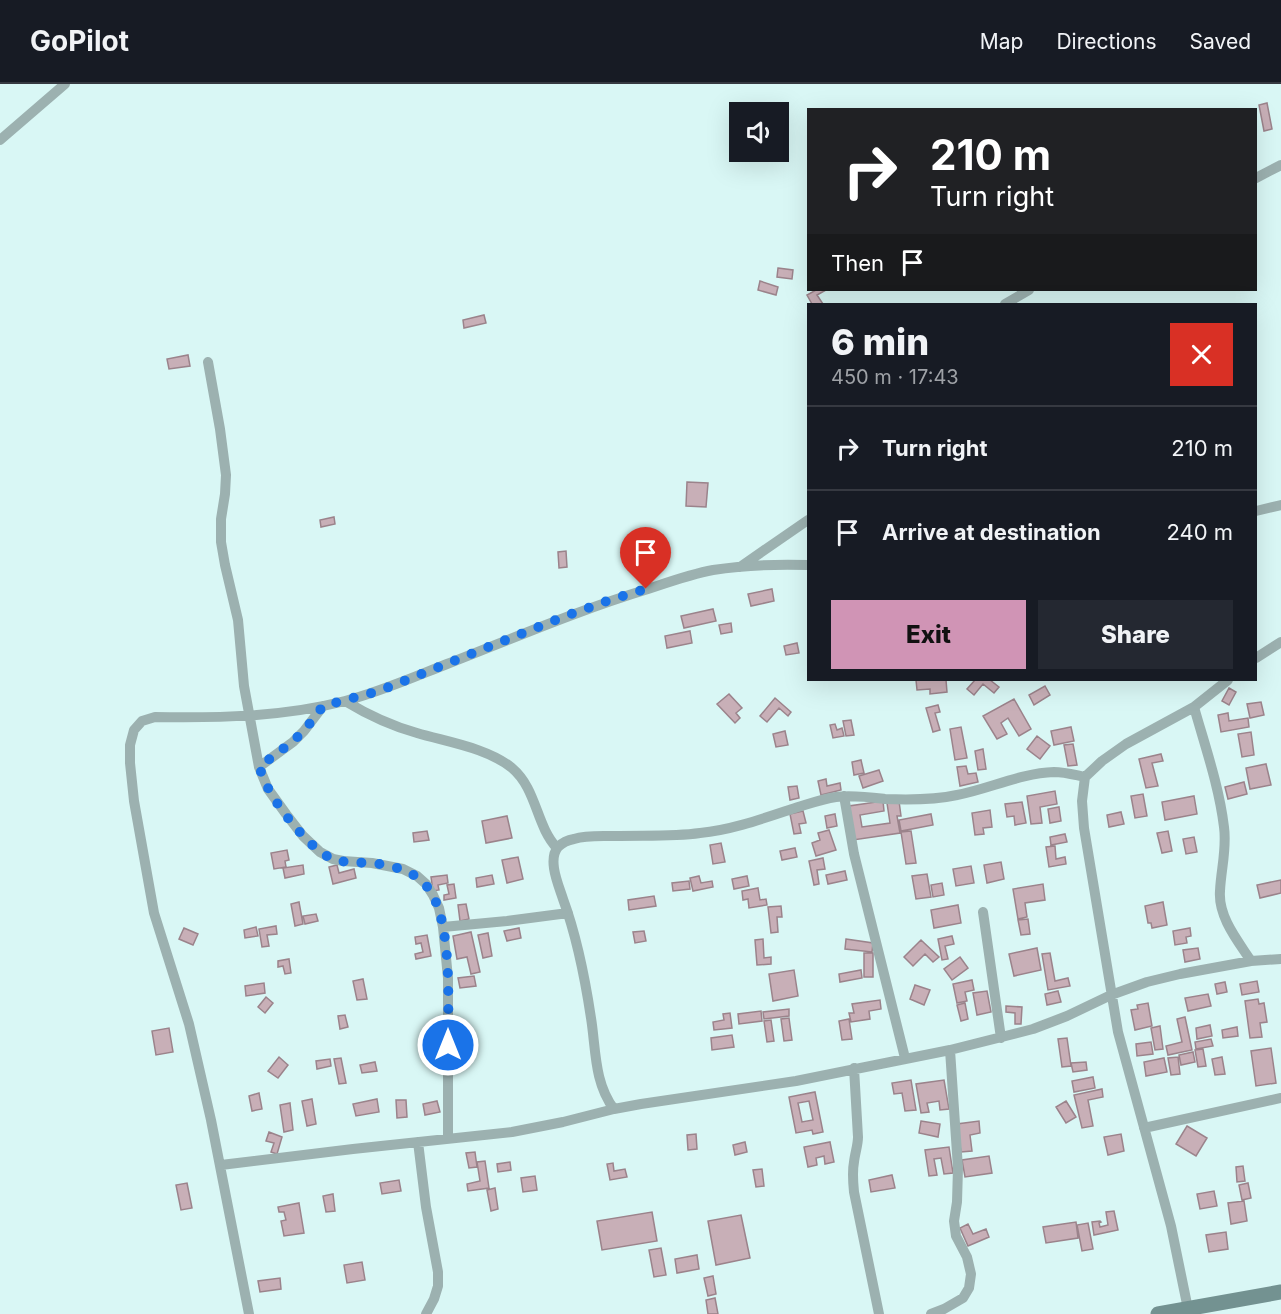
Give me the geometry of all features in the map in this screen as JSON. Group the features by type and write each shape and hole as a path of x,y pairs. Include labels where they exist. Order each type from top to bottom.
{"street":[{"path":"0,140 65,84"},
{"path":"1257,177 1281,165"},
{"path":"1007,303 1027,291"},
{"path":"208,362 226,475 221,542 238,620 244,686 259,767 268,789 280,806 303,836 320,852 333,859 372,863 403,870 417,876 433,894 443,927 448,978 448,1139"},
{"path":"1257,511 1281,505"},
{"path":"739,567 807,521"},
{"path":"249,1314 189,1024 152,902 134,801 130,763 130,745 134,730 142,721 155,717 250,716 283,713 345,701 397,684 563,617 683,578 712,570 739,567 807,565"},
{"path":"1257,657 1281,642"},
{"path":"1188,1309 1171,1226 1118,1032 1084,828 1082,801 1085,777 1102,761 1126,744 1194,707 1227,681"},
{"path":"345,701 395,726 487,754 512,768 530,792 548,836 557,848"},
{"path":"259,767 304,731 323,706"},
{"path":"1194,707 1224,824 1226,841 1219,893 1221,909 1226,922 1251,961"},
{"path":"614,1109 603,1092 600,1081 589,1007 576,943 553,862 557,848 565,842 575,838 599,836 701,833 844,796 932,798 957,795 1045,773 1068,773 1085,777"},
{"path":"844,796 855,854 905,1058"},
{"path":"982,912 1001,1038"},
{"path":"443,927 568,913"},
{"path":"220,1165 512,1132 672,1098 796,1081 950,1050 1033,1029 1147,982 1251,961 1281,959"},
{"path":"930,1314 963,1298 969,1288 971,1274 967,1257 956,1236 954,1221 958,1168 950,1050"},
{"path":"854,1068 858,1137 854,1160 854,1192 879,1314"},
{"path":"1144,1128 1281,1098"},
{"path":"418,1142 427,1217 438,1272 435,1299 426,1314"},
{"path":"1158,1314 1281,1292"}],"building":[{"path":"1267,103 1272,129 1264,131 1259,105"},
{"path":"778,268 793,270 792,279 777,277"},
{"path":"760,281 778,287 776,295 758,290"},
{"path":"814,291 824,291 817,295 822,303 811,303 807,295"},
{"path":"484,315 486,323 464,328 463,320"},
{"path":"188,355 190,366 169,369 167,359"},
{"path":"687,482 708,483 706,507 686,506"},
{"path":"334,517 335,524 321,527 320,520"},
{"path":"566,551 567,567 559,568 558,552"},
{"path":"772,589 774,601 751,606 748,594"},
{"path":"713,609 716,621 684,628 681,616"},
{"path":"731,623 732,632 721,634 719,625"},
{"path":"690,631 692,643 667,648 665,636"},
{"path":"797,643 799,653 786,655 784,646"},
{"path":"916,681 946,681 947,692 930,694 930,689 917,690"},
{"path":"974,681 991,681 999,687 994,693 983,684 974,695 967,689"},
{"path":"1045,686 1050,695 1034,705 1029,695"},
{"path":"1229,688 1236,692 1229,705 1222,701"},
{"path":"729,694 742,708 736,713 740,718 735,723 717,704"},
{"path":"775,698 791,712 788,716 779,708 767,722 760,716"},
{"path":"1014,699 1031,729 1019,736 1008,718 1001,723 1007,734 997,739 983,716"},
{"path":"1261,702 1264,715 1250,718 1247,704"},
{"path":"938,705 940,712 935,713 940,730 933,732 926,708"},
{"path":"1228,713 1229,721 1248,718 1249,727 1221,732 1218,715"},
{"path":"851,720 854,735 846,736 843,721"},
{"path":"835,724 837,730 842,728 844,736 833,738 830,725"},
{"path":"961,727 967,758 955,760 950,729"},
{"path":"1071,727 1074,741 1054,745 1051,731"},
{"path":"785,731 788,745 776,747 773,734"},
{"path":"1251,732 1254,755 1242,757 1238,734"},
{"path":"1037,736 1050,746 1040,759 1027,749"},
{"path":"1073,744 1077,765 1068,766 1064,745"},
{"path":"983,749 986,769 978,770 975,751"},
{"path":"1161,754 1163,761 1152,763 1158,786 1146,788 1139,759"},
{"path":"861,760 864,773 854,775 852,762"},
{"path":"1266,764 1271,785 1250,789 1246,768"},
{"path":"966,766 968,774 976,773 978,782 960,786 957,767"},
{"path":"879,770 883,781 863,788 859,776"},
{"path":"826,779 827,786 840,783 841,790 821,795 818,781"},
{"path":"1244,782 1247,794 1228,799 1225,787"},
{"path":"797,786 799,798 790,800 788,787"},
{"path":"1055,791 1057,804 1040,807 1042,823 1031,824 1027,796"},
{"path":"1143,794 1147,816 1135,818 1131,796"},
{"path":"1194,796 1197,814 1165,820 1162,802"},
{"path":"883,801 884,811 860,815 862,827 890,823 887,803 899,801 901,816 897,816 900,833 853,840 849,806"},
{"path":"1022,802 1026,823 1015,825 1014,816 1007,817 1005,804"},
{"path":"1059,807 1061,821 1050,823 1048,809"},
{"path":"990,810 992,827 983,828 984,834 975,835 972,813"},
{"path":"803,811 806,823 799,824 801,833 794,834 790,814"},
{"path":"1121,812 1124,824 1109,827 1107,815"},
{"path":"835,814 837,826 827,828 825,816"},
{"path":"931,814 933,825 901,831 899,820"},
{"path":"507,816 512,838 486,843 482,821"},
{"path":"829,830 836,850 816,856 812,843 820,840 818,833"},
{"path":"427,831 429,840 414,842 413,833"},
{"path":"911,831 916,863 906,864 901,832"},
{"path":"1168,831 1172,851 1162,853 1157,833"},
{"path":"1065,834 1067,842 1051,845 1050,837"},
{"path":"1194,837 1197,852 1186,854 1183,839"},
{"path":"721,843 725,862 713,864 710,845"},
{"path":"1055,846 1056,859 1065,857 1066,864 1049,867 1046,847"},
{"path":"795,848 797,857 782,860 780,851"},
{"path":"287,850 289,860 285,861 286,867 274,869 271,853"},
{"path":"518,857 523,879 507,883 502,860"},
{"path":"823,858 825,869 817,870 819,884 814,885 809,861"},
{"path":"1001,862 1004,879 987,883 984,865"},
{"path":"303,865 304,874 285,878 283,868"},
{"path":"337,865 339,873 354,869 356,878 333,884 329,867"},
{"path":"971,866 974,883 956,886 953,869"},
{"path":"845,871 847,880 828,884 826,875"},
{"path":"927,874 931,897 916,899 912,876"},
{"path":"447,875 448,883 438,885 439,890 433,891 431,877"},
{"path":"492,875 494,884 477,887 476,878"},
{"path":"699,876 701,883 712,881 713,887 693,891 690,878"},
{"path":"747,876 749,886 734,889 732,879"},
{"path":"1281,880 1281,893 1260,898 1257,885"},
{"path":"689,881 690,889 673,891 672,883"},
{"path":"942,883 944,895 933,897 931,885"},
{"path":"454,884 456,898 444,900 444,895 449,894 447,885"},
{"path":"1043,884 1045,900 1025,903 1027,917 1018,919 1013,889"},
{"path":"758,888 760,900 766,899 767,905 749,908 748,899 743,900 742,891"},
{"path":"654,896 656,906 629,910 628,900"},
{"path":"299,902 303,924 295,926 291,904"},
{"path":"1163,902 1167,925 1152,928 1151,923 1148,923 1145,906"},
{"path":"466,904 469,919 460,921 458,905"},
{"path":"958,905 961,923 934,928 931,910"},
{"path":"781,906 782,917 777,917 778,932 771,933 768,907"},
{"path":"316,914 318,921 305,924 303,916"},
{"path":"1028,919 1030,934 1021,935 1018,920"},
{"path":"276,926 277,934 267,935 269,946 262,947 259,929"},
{"path":"256,927 258,936 245,938 244,930"},
{"path":"184,928 198,934 193,945 179,939"},
{"path":"519,928 521,938 507,941 504,931"},
{"path":"1190,928 1191,936 1186,937 1187,943 1175,945 1173,931"},
{"path":"644,931 646,941 635,943 633,932"},
{"path":"471,932 480,972 471,974 467,957 457,959 453,936"},
{"path":"488,933 492,956 483,958 478,935"},
{"path":"427,935 431,956 416,959 415,954 423,952 421,943 416,944 415,937"},
{"path":"952,936 954,944 945,946 948,959 942,960 938,939"},
{"path":"763,939 764,958 771,957 771,964 757,965 755,940"},
{"path":"846,939 873,943 872,952 845,949"},
{"path":"921,940 939,957 933,962 925,954 913,966 904,957"},
{"path":"1037,948 1041,970 1014,976 1009,954"},
{"path":"1198,948 1200,959 1185,962 1183,950"},
{"path":"864,953 873,953 873,977 864,977"},
{"path":"1050,953 1055,981 1068,978 1070,986 1048,990 1042,954"},
{"path":"960,957 968,968 952,980 944,969"},
{"path":"289,959 291,973 285,974 283,966 278,967 278,961"},
{"path":"794,970 798,996 773,1001 769,974"},
{"path":"861,970 862,978 840,982 839,974"},
{"path":"474,976 476,986 460,988 458,978"},
{"path":"363,979 367,999 357,1000 353,981"},
{"path":"972,980 974,990 965,992 967,1001 957,1003 953,984"},
{"path":"1257,981 1259,992 1242,995 1240,984"},
{"path":"1225,982 1227,992 1217,994 1215,984"},
{"path":"264,983 265,993 246,996 245,986"},
{"path":"915,985 930,990 924,1005 910,999"},
{"path":"987,991 991,1012 977,1015 973,993"},
{"path":"1058,991 1061,1002 1047,1005 1045,994"},
{"path":"1208,994 1211,1006 1188,1011 1185,998"},
{"path":"266,997 273,1003 265,1013 258,1007"},
{"path":"1258,999 1259,1004 1264,1003 1267,1022 1260,1023 1262,1037 1250,1038 1245,1001"},
{"path":"880,1000 881,1009 869,1011 870,1019 851,1022 849,1013 854,1013 852,1004"},
{"path":"965,1003 968,1019 961,1021 957,1005"},
{"path":"1148,1003 1152,1026 1135,1030 1131,1010 1138,1009 1137,1005"},
{"path":"1006,1006 1022,1007 1021,1024 1015,1024 1015,1013 1006,1012"},
{"path":"789,1009 789,1016 764,1019 763,1012"},
{"path":"761,1011 762,1021 739,1024 738,1014"},
{"path":"730,1013 732,1028 714,1030 713,1022 724,1020 723,1014"},
{"path":"345,1015 348,1027 340,1029 338,1016"},
{"path":"1185,1017 1192,1050 1168,1055 1166,1046 1182,1042 1177,1019"},
{"path":"789,1018 792,1040 784,1041 781,1019"},
{"path":"849,1019 852,1039 842,1040 839,1021"},
{"path":"771,1020 774,1041 767,1042 764,1021"},
{"path":"1210,1025 1212,1036 1197,1039 1196,1028"},
{"path":"1160,1026 1163,1049 1155,1050 1151,1028"},
{"path":"1237,1027 1238,1036 1223,1038 1222,1030"},
{"path":"169,1028 173,1052 156,1055 152,1031"},
{"path":"732,1035 734,1047 712,1050 711,1038"},
{"path":"1067,1038 1071,1066 1062,1067 1058,1039"},
{"path":"1211,1039 1213,1046 1196,1049 1195,1042"},
{"path":"1151,1042 1153,1054 1137,1056 1136,1044"},
{"path":"1271,1048 1276,1083 1256,1086 1251,1051"},
{"path":"1203,1049 1206,1066 1198,1067 1195,1050"},
{"path":"1193,1052 1195,1062 1181,1065 1179,1055"},
{"path":"279,1057 288,1065 278,1078 268,1071"},
{"path":"1178,1057 1180,1074 1171,1075 1168,1058"},
{"path":"1222,1057 1225,1074 1215,1075 1212,1059"},
{"path":"341,1058 346,1083 339,1084 334,1059"},
{"path":"1164,1058 1167,1072 1146,1076 1144,1062"},
{"path":"330,1059 331,1066 317,1069 316,1061"},
{"path":"375,1062 377,1071 362,1073 360,1065"},
{"path":"1086,1062 1087,1070 1073,1072 1071,1063"},
{"path":"1093,1077 1095,1088 1074,1092 1072,1081"},
{"path":"911,1080 916,1110 905,1111 902,1093 894,1094 892,1083"},
{"path":"944,1080 949,1109 940,1110 939,1101 927,1103 929,1112 921,1113 916,1084"},
{"path":"1102,1089 1103,1097 1088,1100 1093,1126 1082,1128 1074,1095"},
{"path":"815,1092 823,1132 813,1134 812,1130 796,1133 789,1097","holes":["809,1101 813,1120 802,1122 798,1103"]},
{"path":"259,1093 262,1109 252,1111 249,1096"},
{"path":"312,1099 316,1124 307,1126 302,1101"},
{"path":"377,1099 379,1112 356,1116 353,1104"},
{"path":"396,1100 406,1100 407,1117 397,1118"},
{"path":"437,1101 440,1112 425,1115 423,1104"},
{"path":"1066,1101 1076,1117 1066,1123 1056,1107"},
{"path":"290,1103 293,1130 284,1132 280,1105"},
{"path":"921,1121 940,1124 938,1137 919,1133"},
{"path":"979,1121 980,1133 970,1135 972,1151 961,1152 957,1124"},
{"path":"1187,1126 1207,1138 1196,1156 1176,1144"},
{"path":"269,1132 282,1137 277,1154 271,1152 274,1143 266,1141"},
{"path":"696,1134 697,1149 688,1150 687,1135"},
{"path":"1121,1134 1124,1151 1108,1155 1104,1137"},
{"path":"745,1142 747,1152 735,1155 733,1145"},
{"path":"830,1142 834,1162 825,1164 824,1156 816,1158 817,1165 808,1167 804,1147"},
{"path":"949,1147 953,1173 944,1174 941,1158 934,1159 937,1175 929,1176 925,1150"},
{"path":"475,1152 477,1167 469,1168 466,1153"},
{"path":"989,1156 992,1173 965,1177 962,1160"},
{"path":"485,1161 489,1188 468,1191 467,1184 480,1181 477,1162"},
{"path":"510,1162 511,1170 498,1172 497,1164"},
{"path":"613,1163 614,1171 625,1169 627,1177 610,1180 607,1164"},
{"path":"1243,1166 1245,1181 1237,1182 1236,1167"},
{"path":"762,1169 764,1186 756,1187 753,1170"},
{"path":"892,1175 895,1188 871,1192 869,1180"},
{"path":"535,1176 537,1190 523,1192 521,1178"},
{"path":"399,1180 401,1191 382,1194 380,1183"},
{"path":"187,1183 192,1208 181,1210 176,1185"},
{"path":"1248,1183 1251,1198 1242,1200 1239,1185"},
{"path":"495,1188 498,1209 491,1211 487,1190"},
{"path":"1214,1191 1217,1206 1200,1209 1197,1194"},
{"path":"333,1194 335,1211 326,1212 323,1196"},
{"path":"1244,1201 1247,1221 1231,1224 1228,1203"},
{"path":"299,1203 304,1233 284,1236 281,1221 286,1220 284,1212 279,1212 278,1207"},
{"path":"1114,1211 1118,1230 1094,1235 1092,1222 1100,1221 1100,1227 1108,1225 1106,1212"},
{"path":"652,1212 657,1241 602,1250 597,1221"},
{"path":"741,1215 750,1258 716,1265 708,1221"},
{"path":"1076,1222 1078,1238 1046,1243 1043,1227"},
{"path":"1088,1223 1093,1249 1082,1251 1077,1225"},
{"path":"968,1224 973,1234 986,1229 989,1237 968,1246 960,1228"},
{"path":"1226,1232 1228,1249 1209,1252 1206,1235"},
{"path":"661,1248 666,1275 654,1277 649,1250"},
{"path":"697,1255 699,1269 677,1273 675,1259"},
{"path":"362,1262 365,1280 347,1283 344,1265"},
{"path":"713,1276 716,1294 708,1296 704,1278"},
{"path":"280,1278 281,1289 260,1292 258,1281"},
{"path":"715,1298 718,1314 708,1314 706,1300"}],"route":[{"path":"448,1045 446,951 439,908 433,894 417,876 403,870 372,863 333,859 320,852 303,836 268,789 259,767 304,731 323,706 379,691 563,617 646,589"}]}
